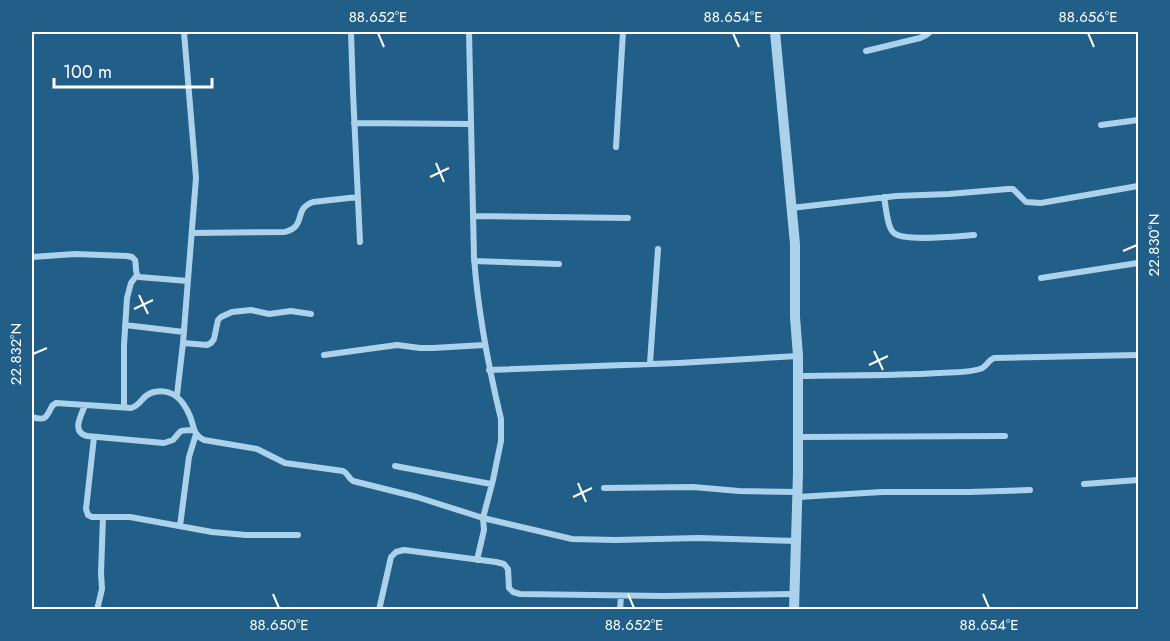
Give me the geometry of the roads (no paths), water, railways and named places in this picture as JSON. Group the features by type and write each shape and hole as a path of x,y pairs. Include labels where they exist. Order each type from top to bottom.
{"street":[{"path":"177,395 192,232 195,166 184,32"},
{"path":"351,32 360,242"},
{"path":"469,32 476,289 484,345 502,427 501,441 483,518 484,530 477,560"},
{"path":"616,147 623,32"},
{"path":"775,32 795,244 798,494 794,609"},
{"path":"866,51 920,38 930,32"},
{"path":"1101,125 1138,120"},
{"path":"354,123 471,124"},
{"path":"791,208 884,197 1008,189 1013,189 1026,202 1041,203 1138,186"},
{"path":"192,232 285,232 298,224 303,207 307,204 358,196"},
{"path":"884,197 889,226 895,234 902,237 974,235"},
{"path":"473,216 628,218"},
{"path":"650,363 658,249"},
{"path":"32,256 75,254 127,256 135,260 137,275 128,291 125,325 124,407"},
{"path":"474,261 559,264"},
{"path":"1041,278 1138,263"},
{"path":"137,275 144,279 188,281"},
{"path":"183,343 207,345 212,343 218,320 232,312 251,310 269,314 291,311 311,314"},
{"path":"125,325 184,332"},
{"path":"324,355 398,345 433,348 484,345"},
{"path":"798,376 969,371 981,369 994,358 1138,355"},
{"path":"489,370 798,356"},
{"path":"32,417 45,419 52,406 56,404 131,408 137,406 152,393 177,395 190,417 194,432 204,440 257,449 285,464 344,471 352,481 560,537 585,540 699,538 796,541"},
{"path":"85,405 78,426 82,435 164,444 173,440 180,430 194,432"},
{"path":"180,526 194,432"},
{"path":"798,436 1005,436"},
{"path":"94,437 86,509 92,517 130,517 226,534 298,535"},
{"path":"395,466 492,484"},
{"path":"1084,484 1138,480"},
{"path":"604,488 693,487 798,494 1030,490"},
{"path":"97,609 102,589 100,573 103,517"},
{"path":"379,609 391,557 396,552 404,550 504,564 508,569 509,588 520,594 621,596 794,594"},
{"path":"620,609 621,596"}]}
